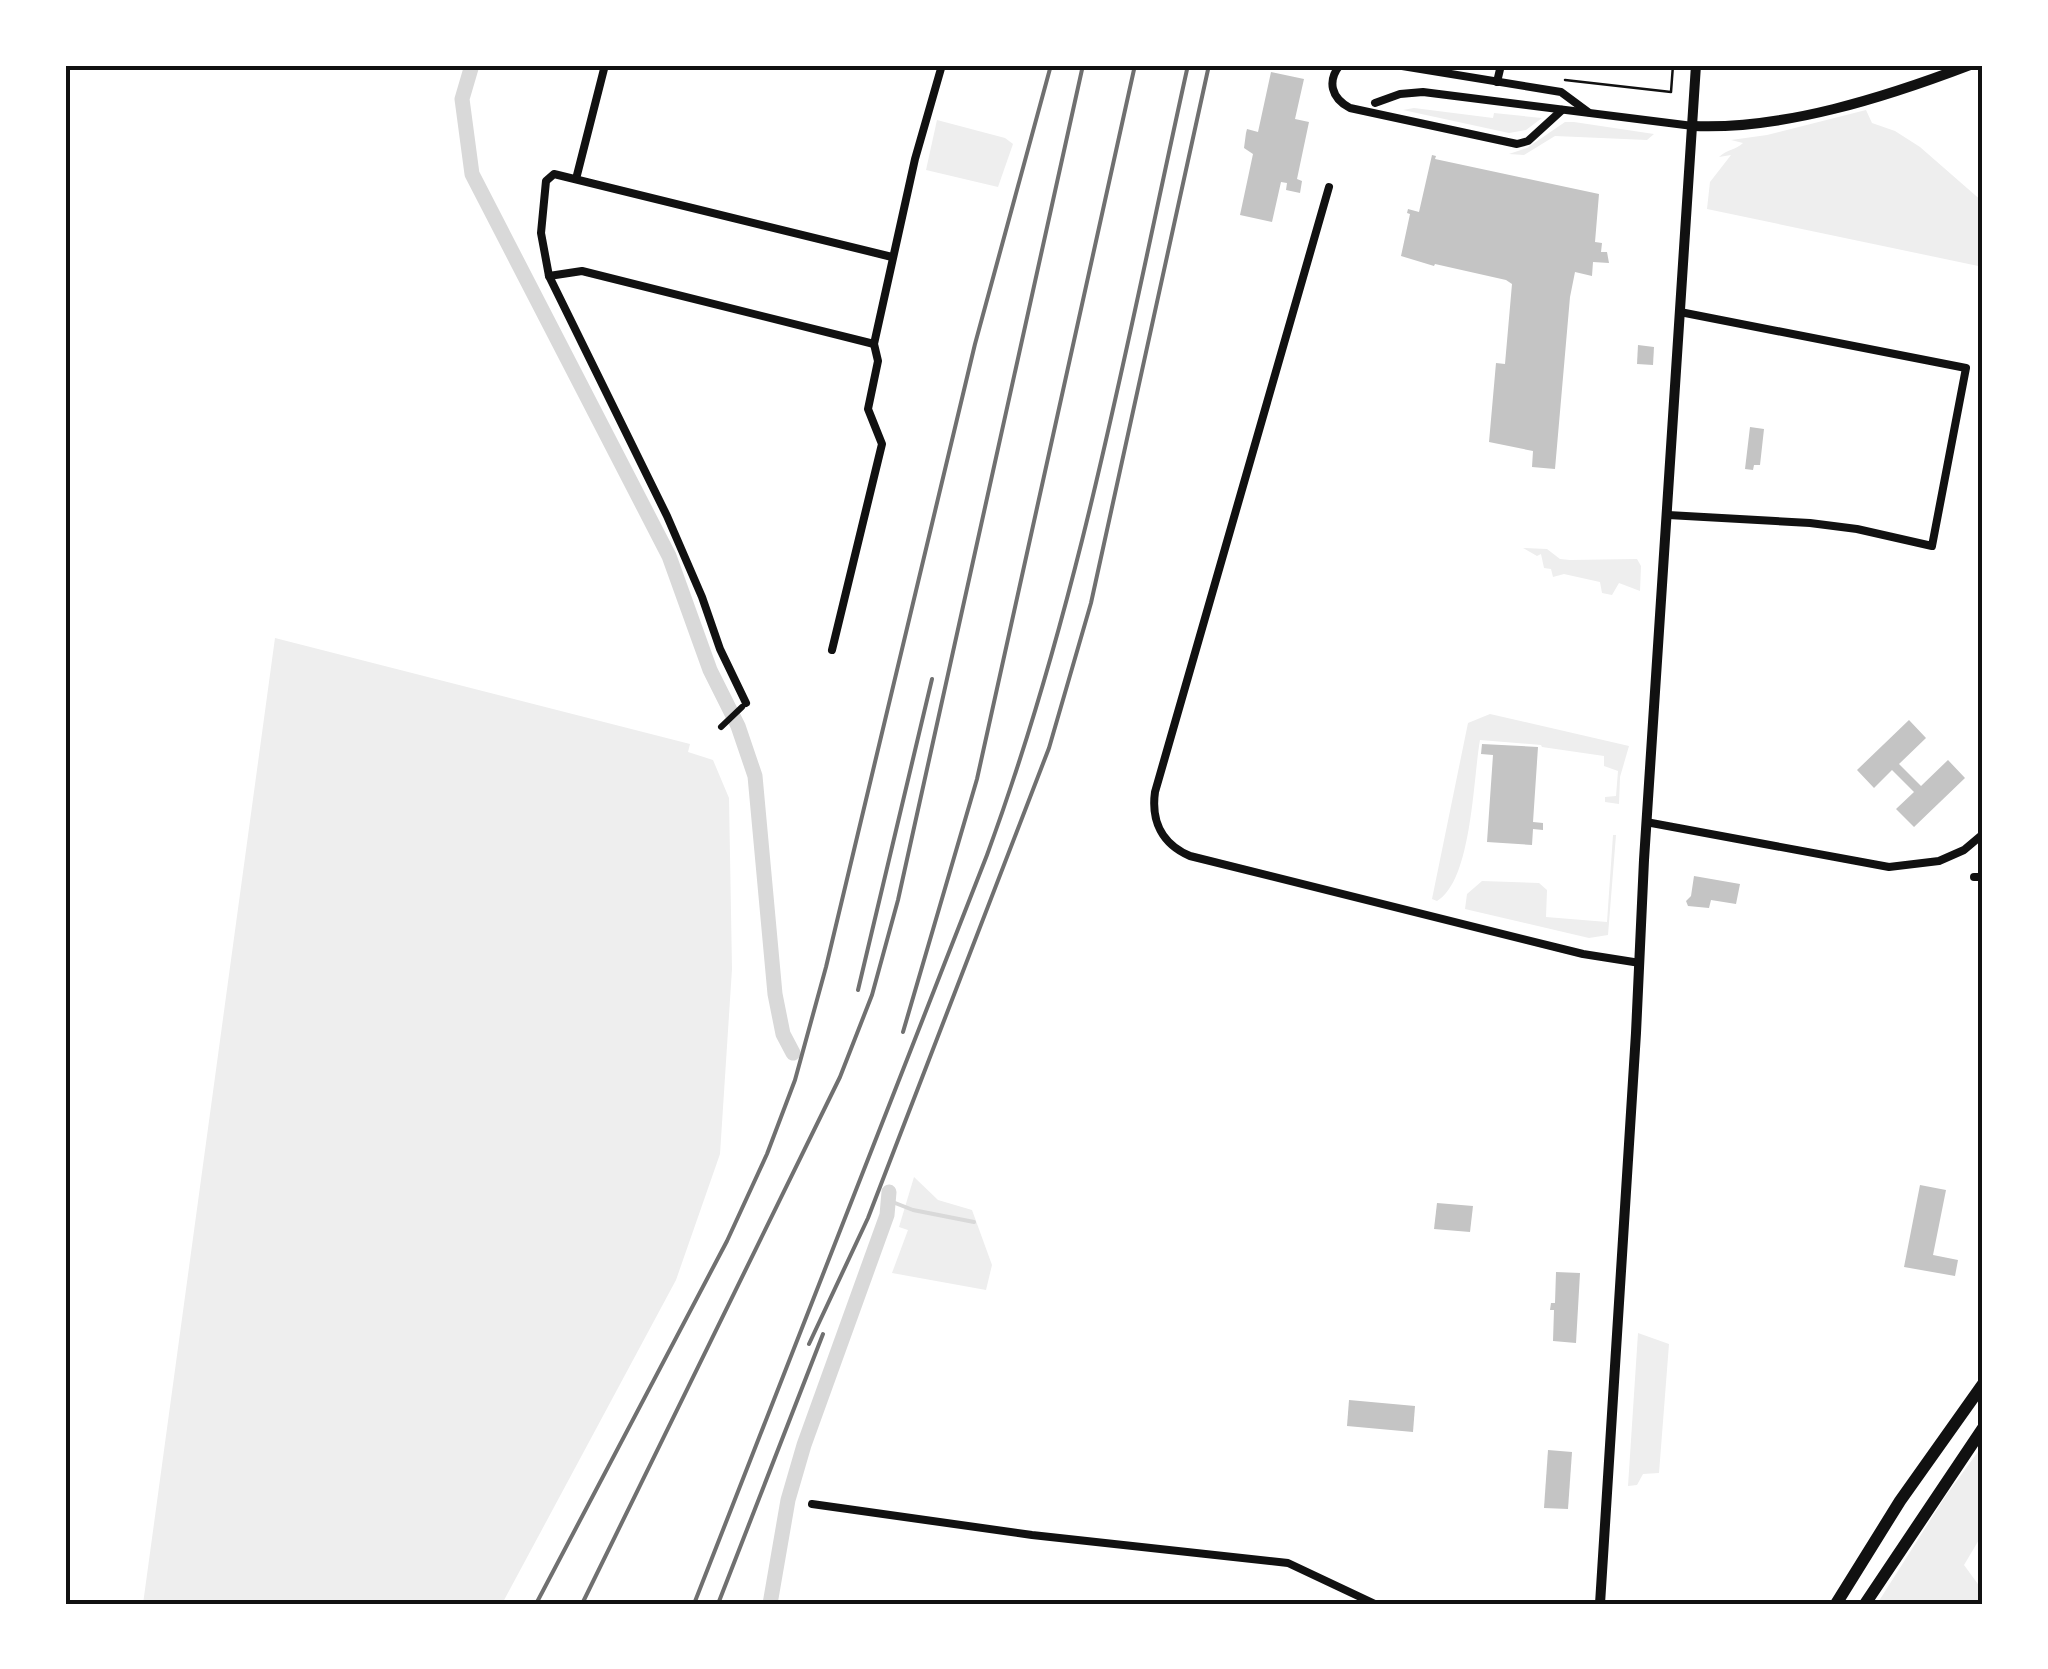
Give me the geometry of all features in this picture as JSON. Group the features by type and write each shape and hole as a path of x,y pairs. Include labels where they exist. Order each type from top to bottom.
{"main road":[{"path":"1836,1604 1900,1501 1983,1384"},
{"path":"1865,1604 1983,1428"}],"street":[{"path":"576,179 605,65"},
{"path":"832,650 882,444 868,408 878,361 874,344 892,257 942,65"},
{"path":"1340,65 1332,76 1333,92 1350,108 1516,144 1528,141 1562,110"},
{"path":"1396,65 1561,92 1592,114"},
{"path":"1497,82 1500,65"},
{"path":"1600,1604 1696,65"},
{"path":"1375,103 1400,94 1423,92 1693,126 1748,126 1867,99 1970,65"},
{"path":"720,727 744,705 666,516 549,276 541,233 546,181 554,174 892,257"},
{"path":"1329,187 1155,792 1154,812 1162,834 1173,847 1190,856 1582,954 1640,963"},
{"path":"549,276 582,271 874,344"},
{"path":"1668,515 1810,523 1932,546 1966,368 1680,312"},
{"path":"1646,822 1889,867 1939,861 1964,850 1983,834"},
{"path":"812,1504 1032,1535 1288,1563 1375,1604"}],"path":[{"path":"1556,80 1670,92 1673,65"}],"shaded area":[{"path":"1403,110 1493,118 1494,113 1542,118 1526,130 1509,133"},
{"path":"1866,110 1872,123 1895,131 1920,147 1983,202 1983,267 1707,209 1710,182 1731,155 1719,157 1743,143 1731,140"},
{"path":"937,120 1005,138 1013,144 998,187 926,170"},
{"path":"1565,122 1654,134 1647,140 1555,136 1524,155 1509,154 1527,148"},
{"path":"1523,548 1547,549 1560,559 1570,560 1637,559 1641,566 1640,591 1619,583 1612,595 1602,593 1600,582 1564,574 1553,577 1551,569 1544,568 1541,554 1537,556"},
{"path":"275,638 690,744 688,752 713,760 729,798 732,969 720,1154 676,1280 502,1604 143,1604"},
{"path":"1490,714 1629,746 1620,777 1619,804 1605,802 1605,797 1616,796 1618,771 1604,766 1604,756 1480,740 1464,852 1449,890 1437,901 1432,899 1468,723"},
{"path":"1613,835 1608,935 1589,938 1465,909 1467,894 1482,881 1539,883 1547,890 1546,917 1607,922"},
{"path":"914,1177 938,1200 972,1210 992,1265 986,1290 892,1273 908,1230 899,1227"},
{"path":"1638,1333 1669,1344 1659,1473 1643,1474 1637,1485 1628,1486"},
{"path":"1983,1445 1983,1533 1964,1565 1983,1591 1983,1604 1877,1604 1945,1497"}],"building":[{"path":"1271,72 1304,79 1295,119 1309,122 1297,179 1302,181 1300,193 1286,190 1287,183 1281,182 1272,222 1240,215 1253,154 1244,148 1246,133 1247,129 1258,132"},
{"path":"1432,155 1435,159 1599,194 1595,242 1602,243 1601,252 1607,252 1609,263 1593,262 1592,276 1575,272 1555,469 1532,467 1533,451 1489,442 1496,363 1505,364 1512,284 1401,256 1408,209 1419,212"},
{"path":"1638,345 1654,347 1653,365 1637,364"},
{"path":"1750,427 1764,429 1760,465 1754,465 1753,470 1745,469"},
{"path":"1909,720 1926,738 1899,764 1921,786 1948,760 1965,778 1914,827 1896,809 1914,792 1892,770 1874,788 1857,770"},
{"path":"1482,744 1538,747 1533,822 1543,823 1543,830 1533,829 1532,845 1487,842 1493,755 1481,754"},
{"path":"1694,876 1740,884 1736,904 1711,900 1709,908 1688,906"},
{"path":"1920,1185 1946,1190 1933,1255 1958,1260 1955,1276 1904,1267"},
{"path":"1437,1203 1473,1206 1470,1232 1434,1229"},
{"path":"1556,1272 1580,1273 1576,1343 1553,1341 1554,1310 1550,1310 1551,1303 1555,1303"},
{"path":"1349,1400 1415,1406 1413,1432 1347,1426"},
{"path":"1548,1450 1572,1452 1568,1509 1544,1508"}],"waterway":[{"path":"472,65 462,99 472,174 669,556 710,670 738,726 755,776 775,994 783,1034 793,1053"},
{"path":"770,1604 788,1500 887,1215 889,1192"},
{"path":"890,1201 913,1210 974,1222"}],"railway":[{"path":"536,1604 727,1241 795,1080 826,967 975,344 1051,65"},
{"path":"582,1604 840,1077 872,995 898,900 1083,65"},
{"path":"903,1032 977,779 1135,65"},
{"path":"694,1604 987,855 1020,758 1050,661 1101,464 1188,65"},
{"path":"809,1344 868,1218 1049,748 1091,603 1209,65"},
{"path":"858,990 932,679"},
{"path":"718,1604 823,1334"}]}
